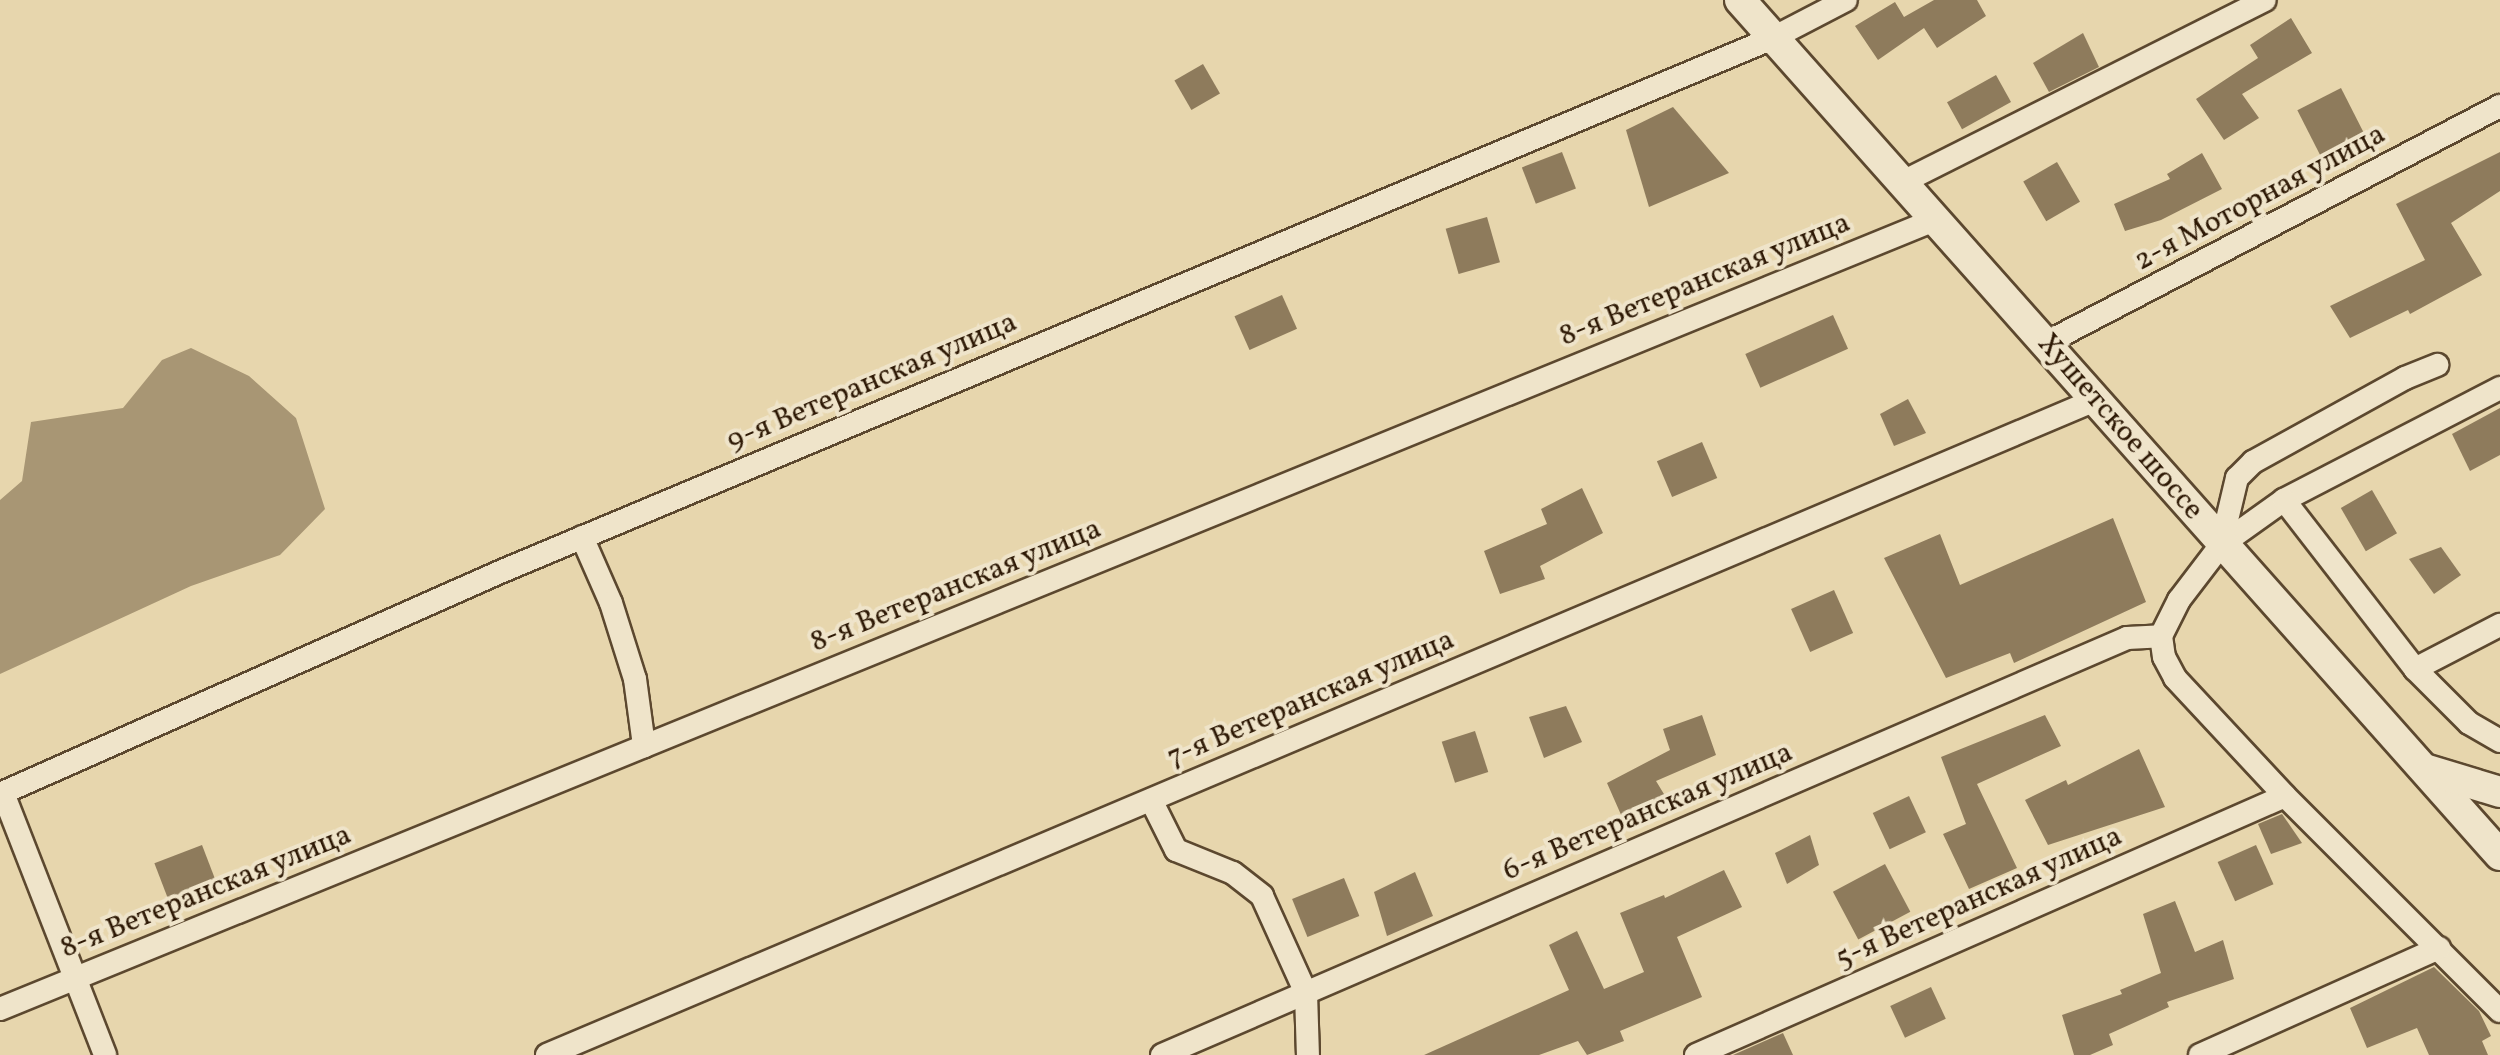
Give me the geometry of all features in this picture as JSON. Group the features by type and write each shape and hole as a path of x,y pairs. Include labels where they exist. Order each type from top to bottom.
{"main road":[{"name":"Хушетское шоссе","path":"1740,0 2500,854"},
{"path":"2421,766 2500,792"}],"street":[{"name":"9-я Ветеранская улица","path":"2,793 582,537 1773,38 1846,0"},
{"path":"1901,183 2266,0"},
{"name":"2-я Моторная улица","path":"2048,342 2500,106"},
{"name":"8-я Ветеранская улица","path":"0,1008 1934,220"},
{"path":"2221,545 2237,478 2253,462 2405,378 2438,365"},
{"path":"2500,388 2284,500 2221,545 2179,600 2161,636 2164,657 2175,678 2285,796 2500,1011"},
{"name":"7-я Ветеранская улица","path":"547,1055 2098,399"},
{"path":"2284,500 2414,669 2470,723 2500,741"},
{"path":"582,537 611,604 635,679 644,746"},
{"path":"2414,669 2500,625"},
{"name":"6-я Ветеранская улица","path":"1162,1055 2127,638 2161,636"},
{"path":"2,793 106,1055"},
{"name":"5-я Ветеранская улица","path":"1696,1055 2285,796"},
{"path":"1151,800 1176,850 1233,873 1262,896 1306,993 1308,1055"},
{"path":"2200,1055 2440,948"}],"shaded area":[{"path":"191,348 249,376 296,418 325,509 280,555 191,586 0,674 0,500 22,481 31,422 123,408 162,360"}],"building":[{"path":"1934,0 1977,0 1986,16 1937,48 1924,28 1878,60 1855,26 1895,2 1904,17"},
{"path":"2291,18 2312,53 2242,94 2259,118 2224,140 2196,99 2258,58 2250,45"},
{"path":"2083,33 2099,67 2049,92 2033,63"},
{"path":"1203,64 1220,93 1191,110 1174,80"},
{"path":"1996,75 2011,102 1962,129 1947,102"},
{"path":"2341,88 2364,133 2320,156 2297,110"},
{"path":"1673,107 1729,173 1649,207 1626,130"},
{"path":"1562,152 1576,188 1536,204 1522,167"},
{"path":"2500,152 2500,191 2451,223 2482,275 2410,314 2408,310 2350,338 2330,306 2425,260 2396,204"},
{"path":"2202,153 2222,189 2161,220 2125,231 2114,204 2170,179 2167,174"},
{"path":"2057,162 2080,202 2046,221 2023,182"},
{"path":"1487,217 1500,262 1459,274 1446,229"},
{"path":"1282,295 1297,329 1250,350 1234,316"},
{"path":"1833,315 1848,349 1760,388 1745,354"},
{"path":"1908,399 1926,433 1894,446 1880,414"},
{"path":"2500,408 2500,455 2470,471 2452,434"},
{"path":"1702,442 1717,478 1672,497 1657,461"},
{"path":"1582,488 1603,533 1540,566 1545,579 1500,594 1484,551 1547,524 1541,509"},
{"path":"2372,490 2397,533 2366,551 2341,508"},
{"path":"2113,518 2146,602 2014,663 2010,653 1946,678 1884,558 1940,534 1960,585"},
{"path":"2441,547 2461,575 2434,594 2409,559"},
{"path":"1834,590 1853,633 1810,652 1791,609"},
{"path":"1566,706 1582,742 1544,758 1529,717"},
{"path":"1702,715 1716,755 1656,781 1667,799 1622,817 1607,783 1670,750 1663,729"},
{"path":"2045,715 2061,746 1977,784 2017,868 1969,889 1943,834 1966,824 1941,757"},
{"path":"1475,731 1488,772 1455,783 1442,742"},
{"path":"2139,749 2165,807 2048,845 2025,800 2066,780 2068,785"},
{"path":"1909,796 1926,832 1890,849 1873,813"},
{"path":"2282,814 2302,843 2271,854 2258,824"},
{"path":"1810,835 1819,865 1787,884 1775,853"},
{"path":"202,845 217,884 169,902 154,863"},
{"path":"2256,845 2273,884 2235,901 2218,862"},
{"path":"1885,864 1910,912 1858,939 1833,892"},
{"path":"1724,870 1742,907 1677,937 1702,997 1620,1031 1624,1041 1587,1055 1578,1041 1539,1055 1424,1055 1569,990 1549,945 1577,931 1604,989 1644,972 1620,913 1664,895 1665,898"},
{"path":"1415,872 1433,916 1387,936 1374,892"},
{"path":"1344,878 1359,916 1307,937 1292,899"},
{"path":"2175,901 2195,952 2223,940 2234,979 2167,1002 2169,1007 2109,1034 2113,1045 2090,1055 2074,1055 2062,1015 2122,994 2120,990 2161,973 2143,914"},
{"path":"2434,967 2479,1011 2491,1036 2482,1041 2488,1055 2429,1055 2417,1028 2367,1048 2350,1008"},
{"path":"1931,987 1946,1019 1905,1038 1890,1006"},
{"path":"1783,1033 1793,1055 1733,1055"}]}
